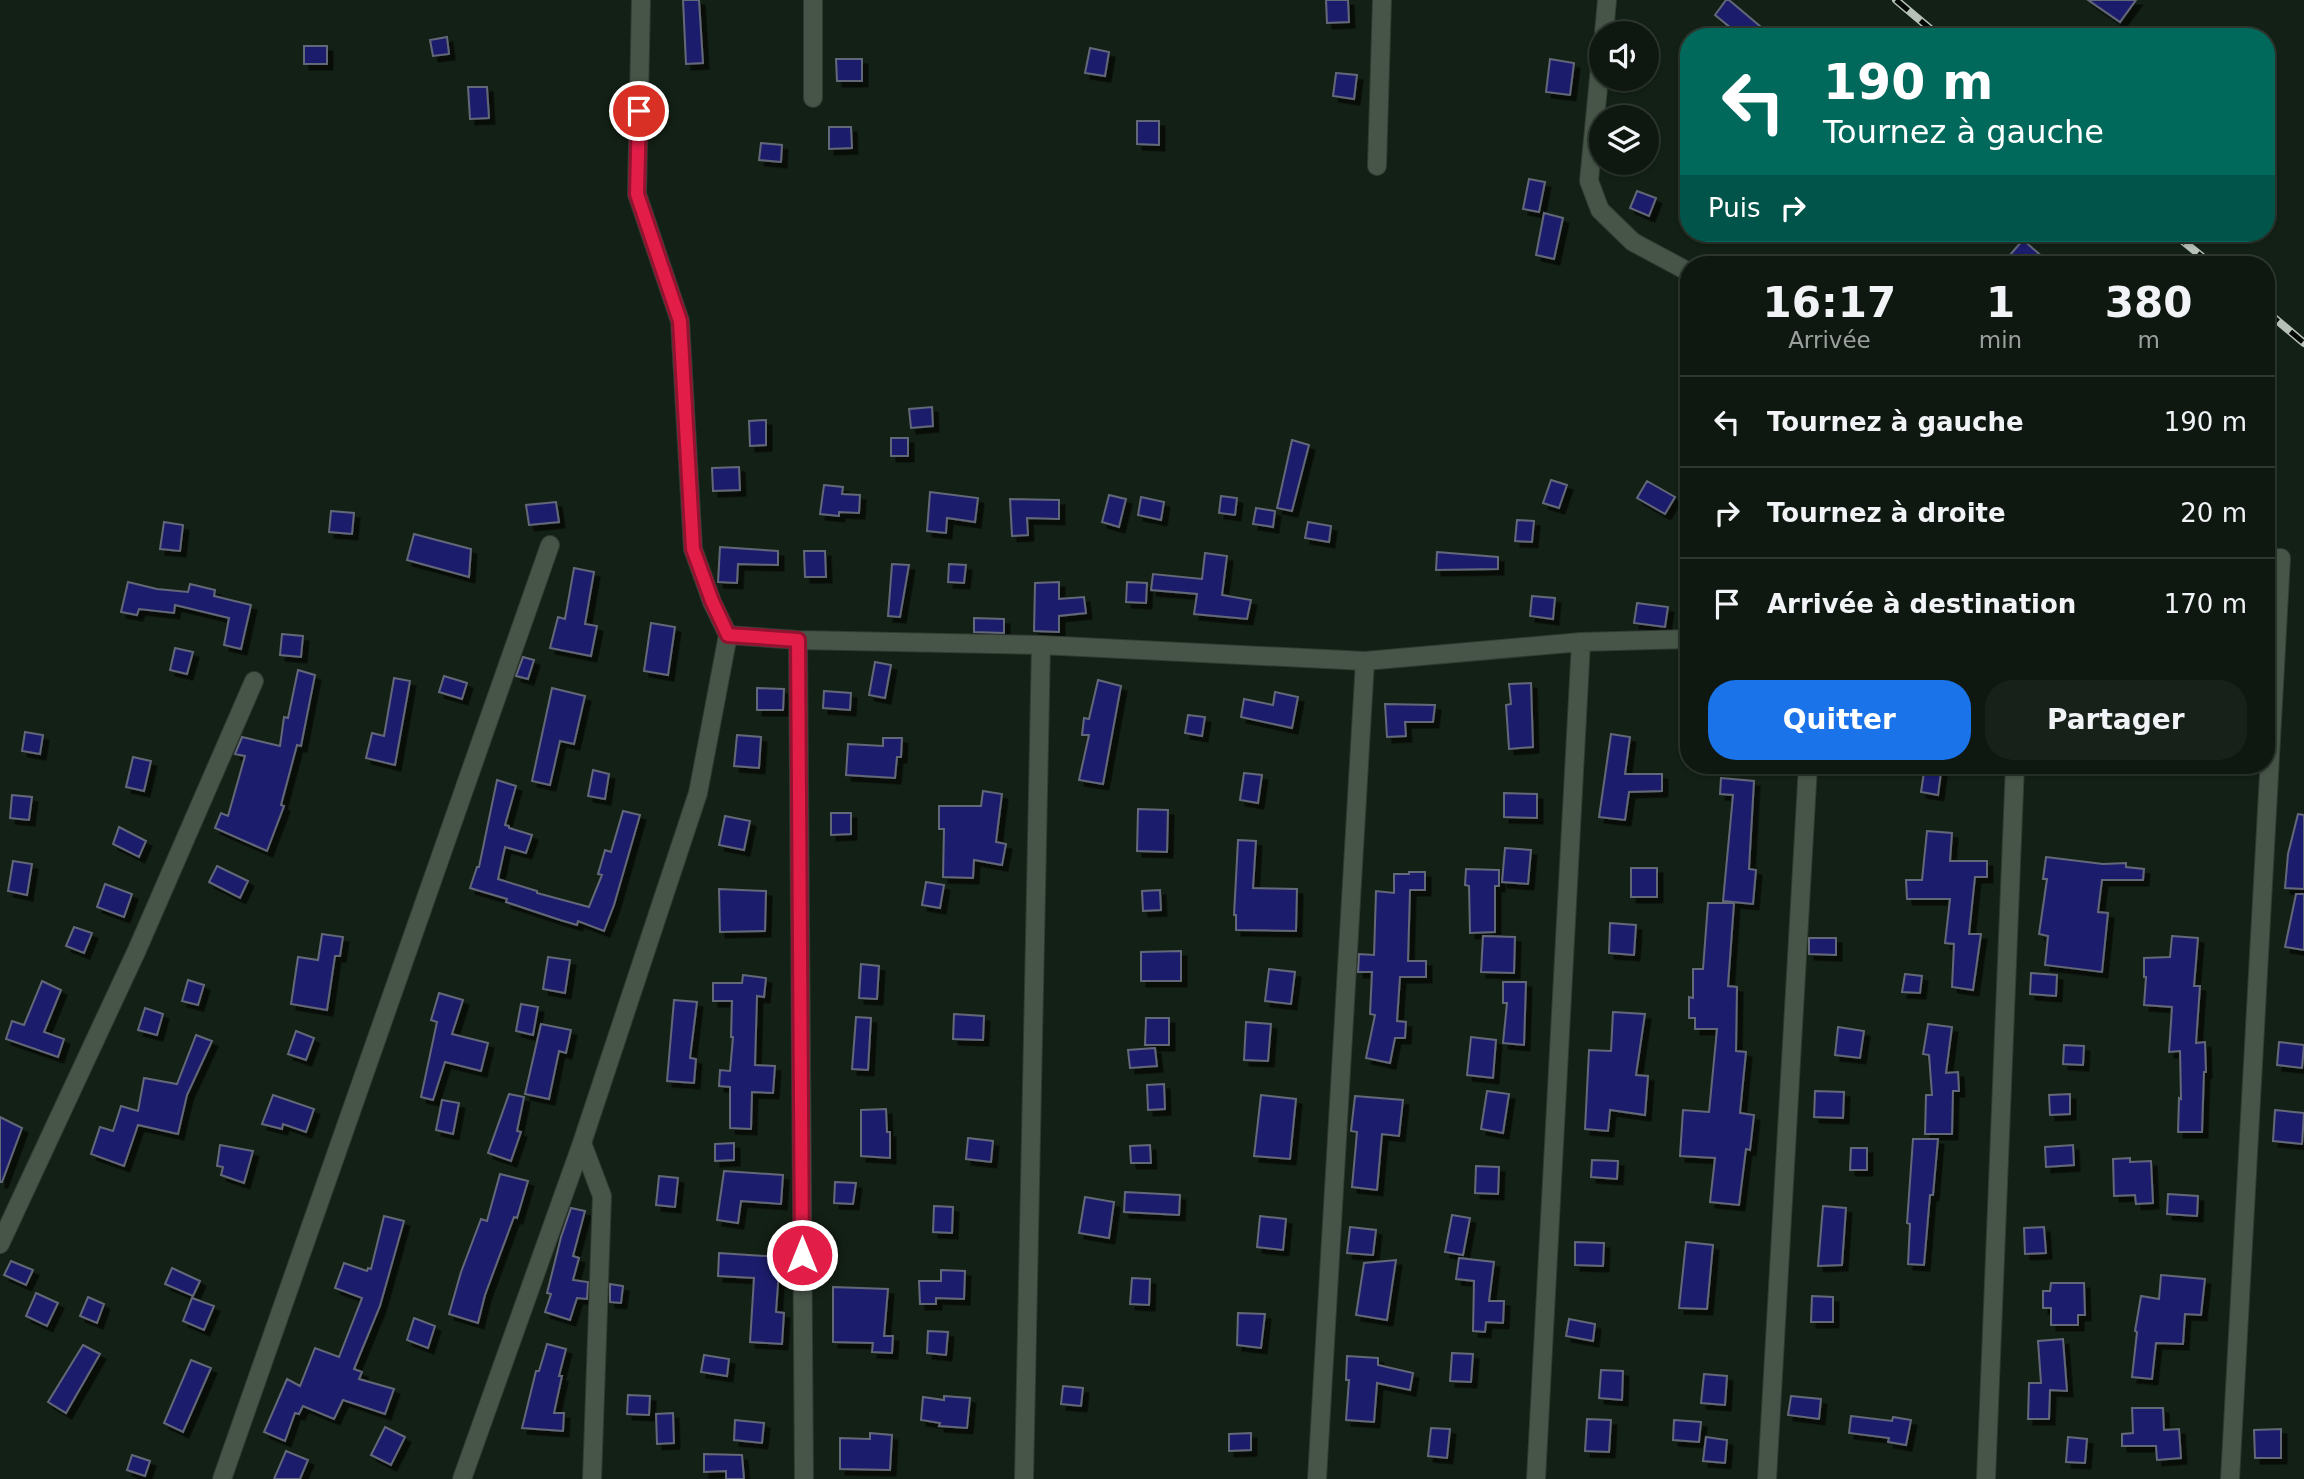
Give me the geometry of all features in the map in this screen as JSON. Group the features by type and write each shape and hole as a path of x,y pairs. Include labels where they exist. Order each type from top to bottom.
{"street":[{"path":"462,1479 582,1143 698,793 728,635 693,549 680,321 637,194 641,0"},
{"path":"813,0 813,98"},
{"path":"1377,166 1382,0"},
{"path":"1605,21 1607,0"},
{"path":"1598,91 1589,181 1600,210 1633,242 1680,267"},
{"path":"222,1479 550,545"},
{"path":"2275,558 2281,558 2275,666"},
{"path":"728,635 798,640 1041,645 1365,661 1581,642 1680,639"},
{"path":"798,640 804,1479"},
{"path":"1536,1479 1581,642"},
{"path":"1024,1479 1041,645"},
{"path":"1317,1479 1365,661"},
{"path":"0,1244 137,950 254,681"},
{"path":"1767,1479 1807,774"},
{"path":"1986,1479 2015,774"},
{"path":"2230,1479 2269,774"},
{"path":"582,1143 602,1196 592,1479"}],"building":[{"path":"683,0 699,0 703,63 686,64"},
{"path":"1326,0 1348,0 1349,22 1327,23"},
{"path":"1726,0 1729,0 1762,28 1731,28 1715,15"},
{"path":"2088,0 2136,0 2120,22"},
{"path":"447,37 449,54 433,56 430,40"},
{"path":"304,46 327,46 327,64 304,64"},
{"path":"1090,48 1109,52 1105,76 1085,73"},
{"path":"836,59 862,59 862,81 837,81"},
{"path":"1550,59 1574,63 1570,95 1546,92"},
{"path":"1336,73 1357,75 1354,99 1333,96"},
{"path":"468,87 487,87 489,118 470,119"},
{"path":"1137,121 1159,121 1159,145 1137,144"},
{"path":"829,127 851,127 852,148 829,149"},
{"path":"761,143 782,145 781,162 759,160"},
{"path":"1529,179 1545,182 1539,212 1523,209"},
{"path":"1637,191 1656,198 1649,216 1630,208"},
{"path":"1544,213 1563,218 1554,259 1536,255"},
{"path":"2021,242 2025,242 2042,256 2009,256"},
{"path":"932,407 933,426 911,428 909,409"},
{"path":"766,420 766,445 750,446 749,421"},
{"path":"891,438 908,438 908,456 891,456"},
{"path":"1292,440 1309,445 1292,511 1277,508"},
{"path":"739,467 740,490 713,491 712,468"},
{"path":"1551,480 1567,485 1559,508 1543,503"},
{"path":"1647,481 1675,497 1665,514 1637,498"},
{"path":"824,485 843,487 842,494 860,495 859,513 839,512 839,516 820,514"},
{"path":"930,492 978,498 975,522 947,518 946,533 927,531"},
{"path":"1109,495 1126,499 1119,527 1102,522"},
{"path":"1221,496 1237,498 1235,515 1219,513"},
{"path":"1141,497 1164,502 1161,520 1138,515"},
{"path":"1010,499 1059,500 1059,519 1027,518 1028,535 1012,536"},
{"path":"556,502 559,522 529,525 526,505"},
{"path":"1256,508 1275,511 1273,527 1253,524"},
{"path":"331,511 354,513 352,534 329,532"},
{"path":"1517,520 1534,521 1532,542 1515,541"},
{"path":"164,522 183,525 180,551 160,549"},
{"path":"1308,522 1331,526 1329,542 1305,538"},
{"path":"414,534 471,549 469,577 407,560"},
{"path":"720,547 778,551 778,565 738,564 737,583 718,582"},
{"path":"804,551 825,551 826,577 805,577"},
{"path":"1437,552 1498,557 1498,569 1436,570"},
{"path":"1205,553 1227,556 1222,595 1251,600 1247,619 1194,614 1197,594 1151,590 1153,574 1202,579"},
{"path":"892,564 909,565 900,617 888,616"},
{"path":"949,564 966,565 964,583 948,582"},
{"path":"574,568 594,572 585,624 597,626 591,656 550,648 558,617 565,619"},
{"path":"128,582 157,589 188,592 190,584 215,590 214,596 251,605 241,649 224,645 229,618 175,605 174,613 139,609 137,615 121,612"},
{"path":"1059,582 1059,599 1084,597 1086,613 1059,616 1059,632 1034,631 1035,583"},
{"path":"1127,582 1147,583 1146,603 1126,602"},
{"path":"1532,596 1555,598 1553,619 1530,616"},
{"path":"1637,603 1668,607 1665,627 1634,623"},
{"path":"974,618 1004,619 1004,633 974,632"},
{"path":"651,623 675,627 668,675 644,671"},
{"path":"282,634 303,636 301,657 280,655"},
{"path":"175,648 193,652 187,674 170,670"},
{"path":"523,657 534,660 528,679 516,676"},
{"path":"875,662 891,665 885,698 869,695"},
{"path":"298,670 315,675 301,746 297,745 281,805 284,806 267,851 215,828 221,813 228,816 245,756 235,754 242,737 280,746 284,717 288,718"},
{"path":"444,676 467,683 462,699 439,692"},
{"path":"394,678 410,681 395,765 366,758 372,733 384,736"},
{"path":"1098,680 1121,686 1103,784 1079,780 1089,735 1082,735 1084,718 1089,719"},
{"path":"1531,683 1533,747 1509,749 1506,705 1511,704 1509,684"},
{"path":"552,688 585,696 574,744 560,741 550,785 532,781"},
{"path":"757,688 784,689 783,710 757,710"},
{"path":"824,691 851,693 850,710 823,708"},
{"path":"1275,692 1298,697 1292,728 1241,717 1244,699 1273,705"},
{"path":"1385,704 1435,705 1433,722 1405,722 1406,736 1387,737"},
{"path":"1188,715 1205,717 1202,736 1185,733"},
{"path":"25,732 43,735 40,754 22,751"},
{"path":"1611,734 1630,737 1625,774 1662,774 1662,791 1629,792 1625,820 1599,817"},
{"path":"737,735 761,737 759,768 734,766"},
{"path":"883,738 902,738 901,757 897,757 895,778 846,775 848,744 883,746"},
{"path":"133,757 151,761 144,791 126,787"},
{"path":"593,770 609,774 605,799 588,796"},
{"path":"1244,773 1262,775 1258,803 1240,800"},
{"path":"1924,774 1941,774 1938,795 1921,792"},
{"path":"1721,778 1754,781 1749,869 1756,870 1753,904 1723,901 1733,795 1720,794"},
{"path":"497,780 516,786 505,825 532,835 526,853 505,847 498,879 589,907 602,875 598,874 605,850 611,852 623,811 640,815 604,931 578,921 577,925 560,920 470,888 479,867"},
{"path":"983,791 1002,794 996,842 1006,844 1002,865 974,860 973,878 943,877 944,829 939,829 939,806 981,806"},
{"path":"1504,793 1537,794 1537,818 1504,817"},
{"path":"12,795 32,797 29,820 10,818"},
{"path":"1138,809 1168,810 1167,852 1137,851"},
{"path":"831,813 851,813 851,834 831,835"},
{"path":"2298,814 2304,815 2304,889 2285,888 2288,854"},
{"path":"725,816 750,821 744,850 719,845"},
{"path":"119,827 146,841 139,857 113,844"},
{"path":"1927,831 1952,833 1950,861 1987,861 1987,877 1975,877 1969,934 1981,934 1973,990 1952,987 1954,944 1945,943 1950,899 1907,899 1906,880 1922,880"},
{"path":"1238,840 1256,841 1253,888 1297,889 1296,931 1236,930 1234,915"},
{"path":"1505,848 1531,850 1528,884 1502,882"},
{"path":"2046,857 2103,864 2126,863 2126,867 2144,869 2143,880 2102,880 2098,912 2108,913 2102,972 2045,965 2048,936 2039,934 2047,879 2043,879"},
{"path":"13,861 32,864 27,895 8,891"},
{"path":"217,866 248,881 240,898 209,882"},
{"path":"1631,868 1657,868 1657,897 1631,897"},
{"path":"1466,869 1499,870 1499,886 1495,886 1495,932 1470,933"},
{"path":"1425,872 1425,890 1410,890 1408,961 1426,961 1426,977 1400,977 1397,1021 1406,1022 1405,1038 1395,1038 1390,1063 1366,1058 1375,1015 1370,1014 1372,972 1358,972 1359,954 1374,955 1376,891 1394,893 1394,874"},
{"path":"926,882 944,885 940,908 922,905"},
{"path":"105,884 132,894 124,917 97,907"},
{"path":"719,889 766,891 765,931 720,932"},
{"path":"1160,890 1161,910 1143,911 1142,891"},
{"path":"2296,894 2304,894 2304,950 2285,947"},
{"path":"1708,903 1734,903 1728,986 1737,987 1736,1051 1746,1052 1740,1113 1754,1115 1750,1150 1746,1149 1739,1205 1710,1202 1715,1158 1680,1156 1683,1110 1709,1112 1717,1029 1695,1029 1695,1018 1689,1018 1689,997 1693,998 1693,969 1703,969"},
{"path":"1610,923 1636,925 1634,955 1609,953"},
{"path":"74,927 92,933 84,953 66,946"},
{"path":"322,934 343,937 340,956 335,956 327,1010 291,1004 298,957 318,960"},
{"path":"1483,936 1515,937 1514,973 1481,972"},
{"path":"2172,936 2198,938 2194,986 2200,986 2196,1043 2205,1042 2206,1072 2202,1132 2178,1132 2179,1098 2181,1099 2180,1051 2169,1052 2172,1007 2144,1005 2144,958 2170,957"},
{"path":"1809,938 1836,938 1836,955 1809,954"},
{"path":"1181,951 1181,981 1141,981 1141,952"},
{"path":"548,957 570,960 565,993 543,989"},
{"path":"861,964 879,966 877,999 859,998"},
{"path":"1269,969 1295,972 1291,1004 1265,1001"},
{"path":"2031,973 2057,975 2056,996 2030,994"},
{"path":"1905,974 1922,976 1920,993 1902,992"},
{"path":"743,975 766,978 764,997 757,996 755,1065 775,1066 773,1093 752,1092 751,1129 730,1128 730,1087 719,1086 720,1070 730,1071 732,1001 713,1001 713,983 742,983"},
{"path":"188,980 204,985 198,1005 182,1001"},
{"path":"42,981 61,990 44,1032 64,1039 58,1057 6,1039 12,1021 24,1025"},
{"path":"1503,982 1526,982 1524,1045 1503,1043 1507,1003 1503,1003"},
{"path":"439,993 463,1000 452,1034 488,1043 481,1071 445,1062 433,1100 421,1097 437,1022 431,1020"},
{"path":"674,1000 697,1002 690,1058 696,1059 694,1083 667,1081"},
{"path":"521,1004 538,1007 533,1035 516,1031"},
{"path":"145,1008 163,1014 157,1035 138,1030"},
{"path":"1613,1012 1645,1014 1636,1075 1648,1076 1645,1115 1610,1110 1608,1131 1585,1129 1589,1050 1611,1051"},
{"path":"954,1014 984,1016 983,1040 953,1039"},
{"path":"856,1017 871,1018 868,1070 852,1069"},
{"path":"1146,1018 1169,1018 1169,1045 1145,1045"},
{"path":"1246,1022 1271,1024 1268,1061 1244,1060"},
{"path":"541,1024 571,1030 566,1053 559,1051 549,1099 525,1094"},
{"path":"1928,1024 1952,1027 1946,1073 1958,1072 1959,1091 1953,1091 1952,1134 1925,1134 1926,1095 1932,1095 1929,1055 1923,1054"},
{"path":"1838,1027 1864,1031 1860,1058 1835,1055"},
{"path":"296,1031 314,1038 306,1060 288,1054"},
{"path":"196,1035 212,1041 187,1095 178,1134 138,1125 124,1166 91,1154 100,1127 113,1131 121,1106 138,1111 144,1078 177,1084"},
{"path":"1471,1037 1496,1040 1493,1078 1467,1075"},
{"path":"2279,1042 2304,1045 2302,1068 2277,1065"},
{"path":"2064,1045 2084,1046 2083,1065 2063,1064"},
{"path":"1155,1048 1157,1066 1130,1068 1128,1050"},
{"path":"1164,1084 1165,1109 1148,1110 1147,1085"},
{"path":"1487,1091 1509,1094 1503,1133 1481,1129"},
{"path":"1815,1091 1844,1092 1843,1118 1814,1117"},
{"path":"509,1094 524,1097 517,1131 521,1132 511,1161 488,1153"},
{"path":"2070,1094 2070,1114 2050,1115 2049,1095"},
{"path":"273,1095 314,1109 306,1132 283,1124 282,1129 262,1124"},
{"path":"1261,1095 1296,1099 1290,1159 1254,1156"},
{"path":"1355,1096 1403,1100 1399,1136 1382,1134 1377,1190 1352,1187 1357,1132 1351,1131"},
{"path":"442,1100 459,1103 453,1134 436,1130"},
{"path":"886,1109 887,1132 890,1132 890,1158 861,1156 861,1110"},
{"path":"2275,1110 2304,1113 2302,1144 2273,1141"},
{"path":"0,1117 22,1128 2,1182 0,1182"},
{"path":"968,1138 993,1141 991,1162 966,1159"},
{"path":"1913,1139 1938,1139 1924,1265 1908,1264 1910,1224 1907,1223"},
{"path":"734,1143 734,1160 715,1161 715,1144"},
{"path":"220,1145 253,1151 244,1183 221,1175 223,1167 217,1166"},
{"path":"1150,1145 1151,1163 1131,1163 1130,1146"},
{"path":"2073,1145 2074,1165 2046,1167 2045,1147"},
{"path":"1851,1148 1867,1148 1867,1170 1850,1170"},
{"path":"2130,1158 2130,1162 2151,1161 2153,1203 2136,1204 2135,1195 2114,1196 2113,1159"},
{"path":"1592,1160 1618,1161 1617,1179 1591,1177"},
{"path":"1476,1166 1499,1167 1498,1194 1475,1193"},
{"path":"724,1171 783,1175 781,1204 741,1201 738,1223 717,1220"},
{"path":"500,1174 528,1181 517,1218 514,1217 485,1295 478,1323 449,1314 481,1219 487,1221"},
{"path":"659,1176 678,1178 675,1207 656,1205"},
{"path":"835,1182 856,1183 853,1204 834,1203"},
{"path":"1125,1192 1180,1195 1179,1215 1124,1212"},
{"path":"2168,1194 2198,1196 2197,1216 2167,1214"},
{"path":"1085,1197 1114,1202 1109,1238 1079,1233"},
{"path":"934,1206 953,1207 952,1233 933,1232"},
{"path":"1823,1206 1846,1208 1842,1265 1818,1266"},
{"path":"571,1208 585,1211 573,1256 579,1258 573,1280 588,1282 587,1299 577,1298 570,1320 545,1312 551,1294 547,1293 561,1237"},
{"path":"1452,1215 1470,1218 1463,1255 1445,1252"},
{"path":"384,1216 404,1221 380,1306 354,1369 362,1372 359,1379 394,1389 385,1414 343,1400 334,1419 303,1406 299,1414 295,1413 285,1441 264,1432 287,1379 300,1386 315,1348 339,1357 362,1298 335,1288 344,1263 367,1271 368,1268 371,1269"},
{"path":"1260,1216 1286,1219 1283,1250 1257,1247"},
{"path":"1350,1227 1376,1230 1373,1255 1347,1253"},
{"path":"2044,1227 2046,1253 2025,1254 2024,1228"},
{"path":"1575,1242 1604,1243 1603,1266 1575,1265"},
{"path":"1686,1242 1713,1245 1707,1309 1679,1308"},
{"path":"719,1253 780,1257 776,1312 784,1313 782,1344 750,1342 754,1278 718,1276"},
{"path":"1459,1258 1494,1262 1489,1301 1504,1301 1503,1323 1486,1322 1485,1332 1473,1331 1474,1281 1456,1279"},
{"path":"1396,1260 1387,1320 1356,1315 1364,1263"},
{"path":"11,1261 33,1270 26,1285 4,1275"},
{"path":"172,1268 200,1281 193,1296 165,1284"},
{"path":"941,1270 965,1271 964,1299 936,1298 936,1304 920,1304 919,1281 941,1281"},
{"path":"2161,1275 2205,1279 2201,1315 2185,1314 2183,1344 2156,1343 2152,1379 2132,1377 2141,1296 2159,1299"},
{"path":"1132,1278 1150,1279 1149,1305 1130,1304"},
{"path":"2051,1283 2084,1283 2085,1315 2078,1315 2078,1325 2051,1325 2051,1308 2043,1308 2043,1291 2050,1291"},
{"path":"610,1284 623,1286 621,1303 610,1302"},
{"path":"833,1287 888,1289 884,1336 893,1336 892,1353 872,1352 873,1343 833,1342"},
{"path":"36,1293 58,1303 47,1326 26,1316"},
{"path":"1812,1296 1833,1297 1833,1322 1811,1322"},
{"path":"88,1297 104,1304 97,1323 80,1316"},
{"path":"192,1298 214,1306 204,1330 183,1321"},
{"path":"1238,1313 1265,1314 1261,1348 1237,1345"},
{"path":"414,1318 435,1326 428,1348 407,1340"},
{"path":"1569,1319 1595,1324 1593,1341 1566,1336"},
{"path":"928,1331 948,1332 946,1355 927,1353"},
{"path":"2063,1339 2067,1391 2050,1390 2049,1419 2028,1419 2029,1383 2041,1383 2038,1341"},
{"path":"547,1344 566,1349 554,1413 564,1413 563,1431 522,1428 536,1371 539,1371"},
{"path":"83,1345 100,1354 66,1413 48,1402"},
{"path":"1452,1353 1473,1354 1471,1382 1450,1381"},
{"path":"704,1355 729,1359 727,1376 701,1372"},
{"path":"1347,1356 1378,1358 1378,1365 1413,1373 1410,1390 1377,1383 1374,1422 1346,1420 1349,1380 1346,1380"},
{"path":"191,1360 211,1368 183,1432 164,1423"},
{"path":"1601,1370 1623,1371 1622,1400 1599,1398"},
{"path":"1704,1374 1727,1376 1725,1405 1701,1403"},
{"path":"1063,1386 1083,1388 1081,1406 1061,1404"},
{"path":"628,1395 650,1396 649,1415 627,1414"},
{"path":"944,1396 970,1398 967,1428 939,1426 940,1423 921,1420 923,1397 944,1400"},
{"path":"1791,1396 1821,1399 1819,1419 1788,1415"},
{"path":"2132,1408 2163,1408 2164,1430 2179,1429 2181,1458 2157,1460 2156,1446 2122,1446 2122,1434 2133,1433"},
{"path":"673,1413 674,1443 657,1444 656,1414"},
{"path":"1851,1416 1892,1421 1893,1417 1911,1420 1906,1445 1888,1442 1889,1438 1849,1433"},
{"path":"1587,1419 1611,1420 1609,1452 1585,1451"},
{"path":"735,1420 764,1423 762,1443 734,1440"},
{"path":"1674,1420 1701,1422 1699,1442 1673,1440"},
{"path":"385,1427 405,1437 391,1465 371,1455"},
{"path":"1431,1428 1450,1429 1447,1458 1428,1456"},
{"path":"2281,1429 2281,1458 2255,1458 2254,1430"},
{"path":"870,1433 892,1435 890,1470 840,1469 840,1438 870,1439"},
{"path":"1251,1433 1251,1450 1229,1451 1229,1434"},
{"path":"1706,1437 1727,1440 1725,1463 1703,1461"},
{"path":"2068,1437 2087,1439 2085,1463 2066,1462"},
{"path":"286,1451 308,1460 300,1479 274,1479"},
{"path":"704,1454 742,1455 744,1479 726,1479 726,1471 704,1472"},
{"path":"132,1455 150,1461 145,1476 127,1470"}],"railway":[{"path":"1896,0 1929,28"},
{"path":"2184,242 2201,256"},
{"path":"2275,319 2304,343"}],"route":[{"path":"639,111 637,194 680,321 693,549 728,635 798,640 802,1255"}]}
